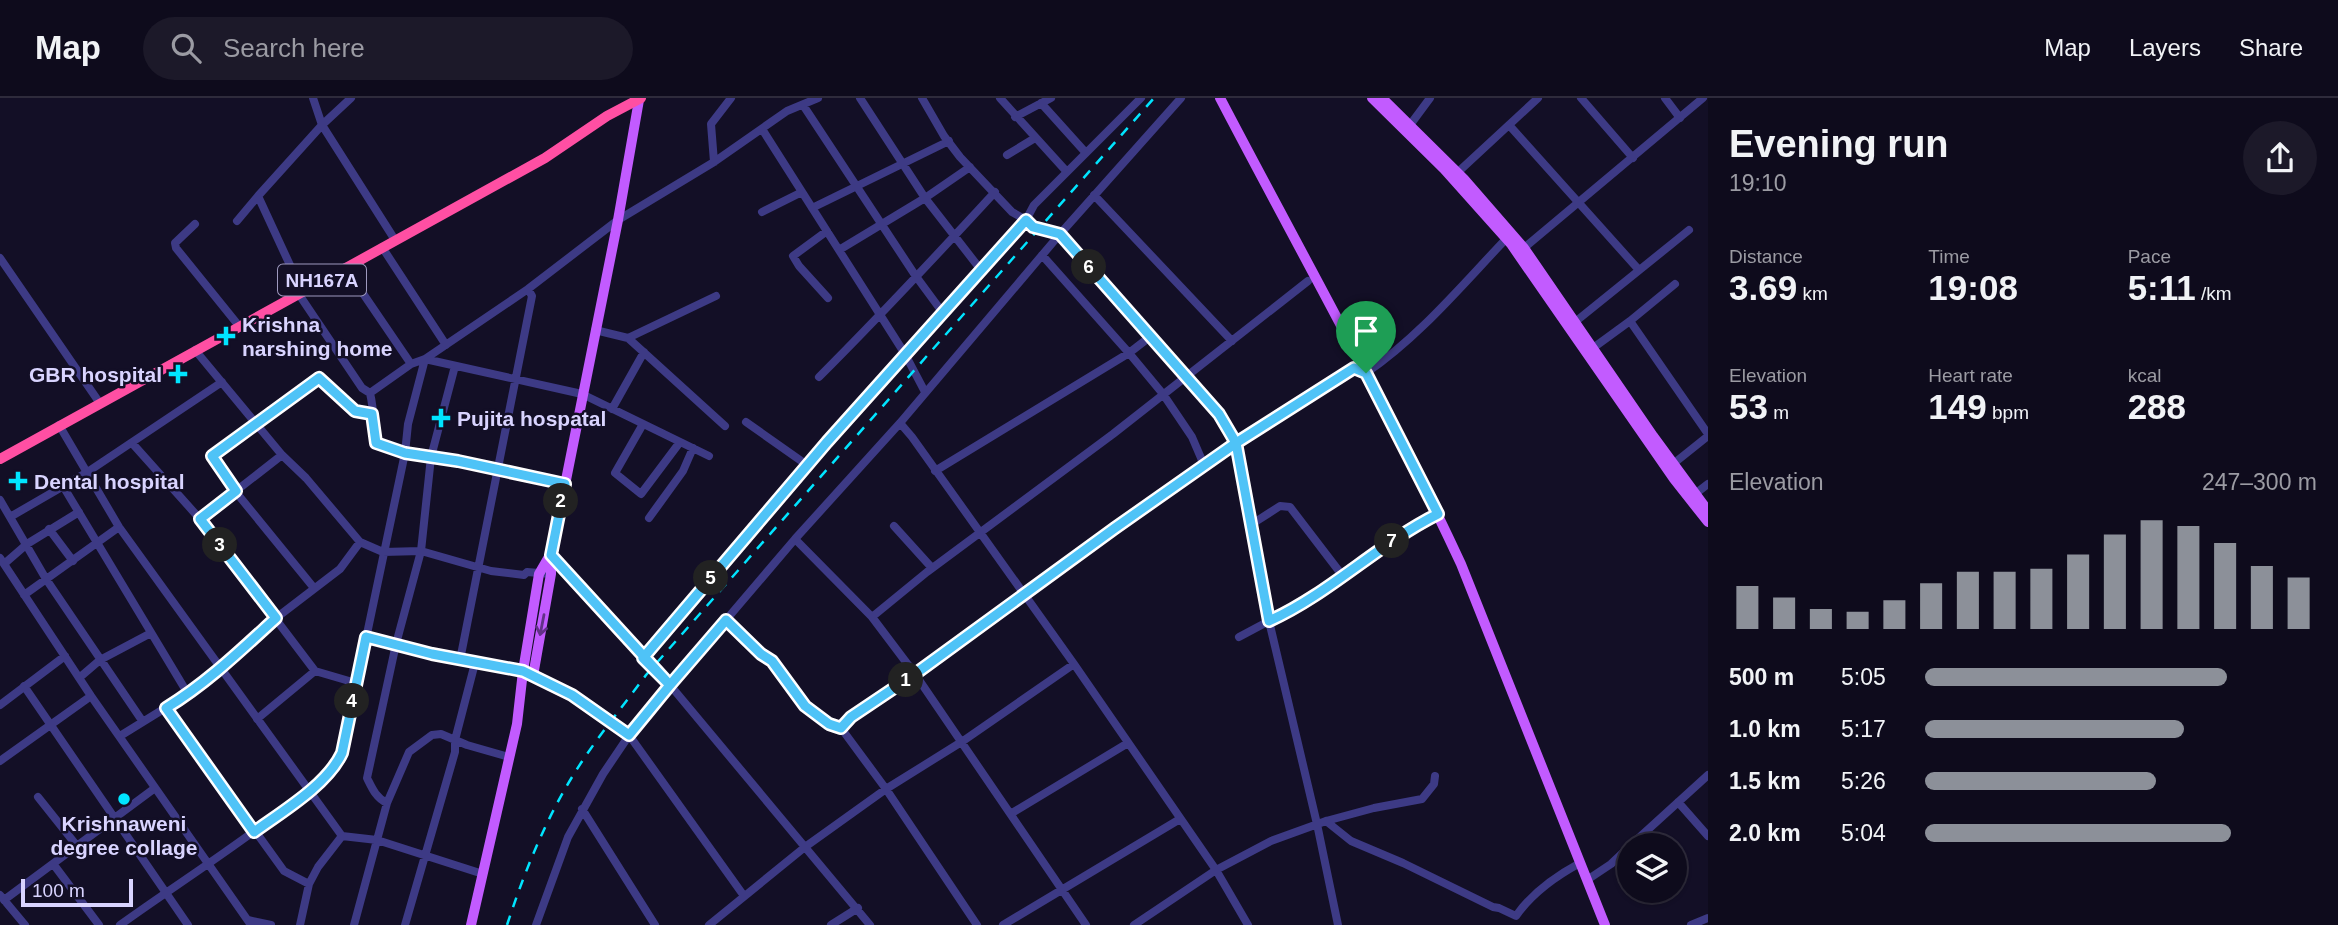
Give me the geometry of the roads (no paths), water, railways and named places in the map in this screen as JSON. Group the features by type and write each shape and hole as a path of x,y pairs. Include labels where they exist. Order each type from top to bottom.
{"highway":[{"name":"NH167A","path":"0,459 545,158 607,117 640,99"}],"main road":[{"path":"1220,98 1438,514 1461,564 1605,925"},
{"path":"1372,98 1444,169 1506,239 1674,479 1708,522"},
{"path":"1382,98 1457,173 1524,247 1708,512"},
{"path":"471,925 551,574 551,555 640,99"},
{"path":"528,673 539,574 551,555"}],"street":[{"path":"313,98 322,125 395,240"},
{"path":"237,221 322,125 351,98"},
{"path":"713,162 711,124 729,100 718,98"},
{"path":"370,393 528,289 618,220 713,162 787,111 818,98"},
{"path":"860,98 925,198 981,270"},
{"path":"922,98 948,141 970,167 1012,212 1033,227 1060,234 1187,376 1219,414 1236,443 1269,621 1321,822 1338,925"},
{"path":"1000,98 1067,172"},
{"path":"1015,117 1051,98"},
{"path":"643,658 807,466 1026,220 1034,205 1141,98"},
{"path":"536,925 568,837 582,809 629,735 795,538 900,423 1060,234 1181,98"},
{"path":"1410,125 1430,98"},
{"path":"1457,173 1538,98"},
{"path":"1581,98 1633,158"},
{"path":"1665,98 1680,118"},
{"path":"1524,247 1703,98"},
{"path":"1041,103 1086,153"},
{"path":"803,105 943,313"},
{"path":"1509,125 1639,270"},
{"path":"762,129 881,316 925,392"},
{"path":"1007,155 1035,138"},
{"path":"812,208 948,141"},
{"path":"839,250 925,198 970,167"},
{"path":"762,212 802,192"},
{"path":"819,377 881,316 915,275 995,192"},
{"path":"1094,195 1232,341"},
{"path":"258,197 300,292 362,388 370,393 376,443 405,453 565,484"},
{"path":"195,224 175,243 176,248 239,326"},
{"path":"1575,322 1689,230"},
{"path":"827,231 793,256 828,298"},
{"path":"841,728 851,717 1236,443 1354,368 1363,368 1404,344 1506,239"},
{"path":"382,247 446,345"},
{"path":"1042,255 1163,394 1192,437 1204,465"},
{"path":"0,258 99,402"},
{"path":"345,267 411,364"},
{"path":"872,617 932,568 1308,281"},
{"path":"1593,348 1675,284"},
{"path":"460,660 532,296 528,289"},
{"path":"628,338 716,296"},
{"path":"1630,321 1708,435 1673,464"},
{"path":"595,330 628,338 725,426"},
{"path":"935,471 1151,337"},
{"path":"195,350 282,455 306,478 360,542 383,552 421,551 491,572 551,574"},
{"path":"612,409 644,352"},
{"path":"425,359 582,394 709,456"},
{"path":"120,925 209,865 309,790 333,768 342,753 405,453 408,424 425,359"},
{"path":"387,803 373,790 367,778 396,644 421,551 431,457 454,366"},
{"path":"314,588 236,491 212,456 319,378 355,411 372,414"},
{"path":"10,517 86,473 222,382"},
{"path":"746,422 807,466"},
{"path":"900,423 912,436 1074,664 1216,870 1248,925"},
{"path":"643,424 615,473 641,494 680,442"},
{"path":"59,425 119,527 342,836 377,840 483,874"},
{"path":"132,443 200,519 315,671 356,683"},
{"path":"649,518 683,471 693,448"},
{"path":"200,519 282,455"},
{"path":"1695,494 1708,484"},
{"path":"63,486 188,694"},
{"path":"0,500 46,579 143,722"},
{"path":"1252,524 1280,506 1290,507 1342,575"},
{"path":"79,512 2,561 91,696 249,923 271,925"},
{"path":"1240,637 1298,608 1417,524 1438,514"},
{"path":"894,526 932,568"},
{"path":"24,596 119,527"},
{"path":"49,529 73,561"},
{"path":"795,538 872,617 915,674 1086,925"},
{"path":"120,736 188,694 219,669 276,618 340,569 360,542"},
{"path":"551,555 670,685 870,925"},
{"path":"726,620 772,661 805,706 829,724 841,728 886,789 977,925"},
{"path":"79,678 100,660 150,633"},
{"path":"366,637 528,673 572,695 629,735 744,896"},
{"path":"0,705 65,656"},
{"path":"405,925 456,752 455,740 475,663"},
{"path":"709,925 805,847 886,789 962,741 1074,664"},
{"path":"257,719 315,671"},
{"path":"24,686 188,925"},
{"path":"0,761 91,696"},
{"path":"166,708 284,871 309,884"},
{"path":"354,925 387,803 409,752 432,735 441,734 509,757"},
{"path":"1012,813 1128,743"},
{"path":"1644,833 1708,775"},
{"path":"1134,925 1216,870 1271,841 1321,822 1374,808 1419,801 1430,791 1435,776"},
{"path":"25,925 2,898 54,864 155,788"},
{"path":"38,797 77,846"},
{"path":"1678,802 1708,836"},
{"path":"582,809 655,925"},
{"path":"1003,925 1180,819"},
{"path":"1321,822 1350,841 1403,863 1493,908 1516,916 1538,891 1580,863"},
{"path":"300,925 309,884 318,867 342,836"},
{"path":"1587,880 1617,858"},
{"path":"54,864 99,925"},
{"path":"831,925 858,908"},
{"path":"1692,925 1708,918"}],"railway":[{"path":"507,925 531,860 572,776 646,675 1154,98"}],"place":[{"name":"Krishna narshing home","path":"226,336"},
{"name":"GBR hospital","path":"178,374"},
{"name":"Pujita hospatal","path":"441,418"},
{"name":"Dental hospital","path":"18,481"},
{"name":"Krishnaweni degree collage","path":"124,799"}]}
